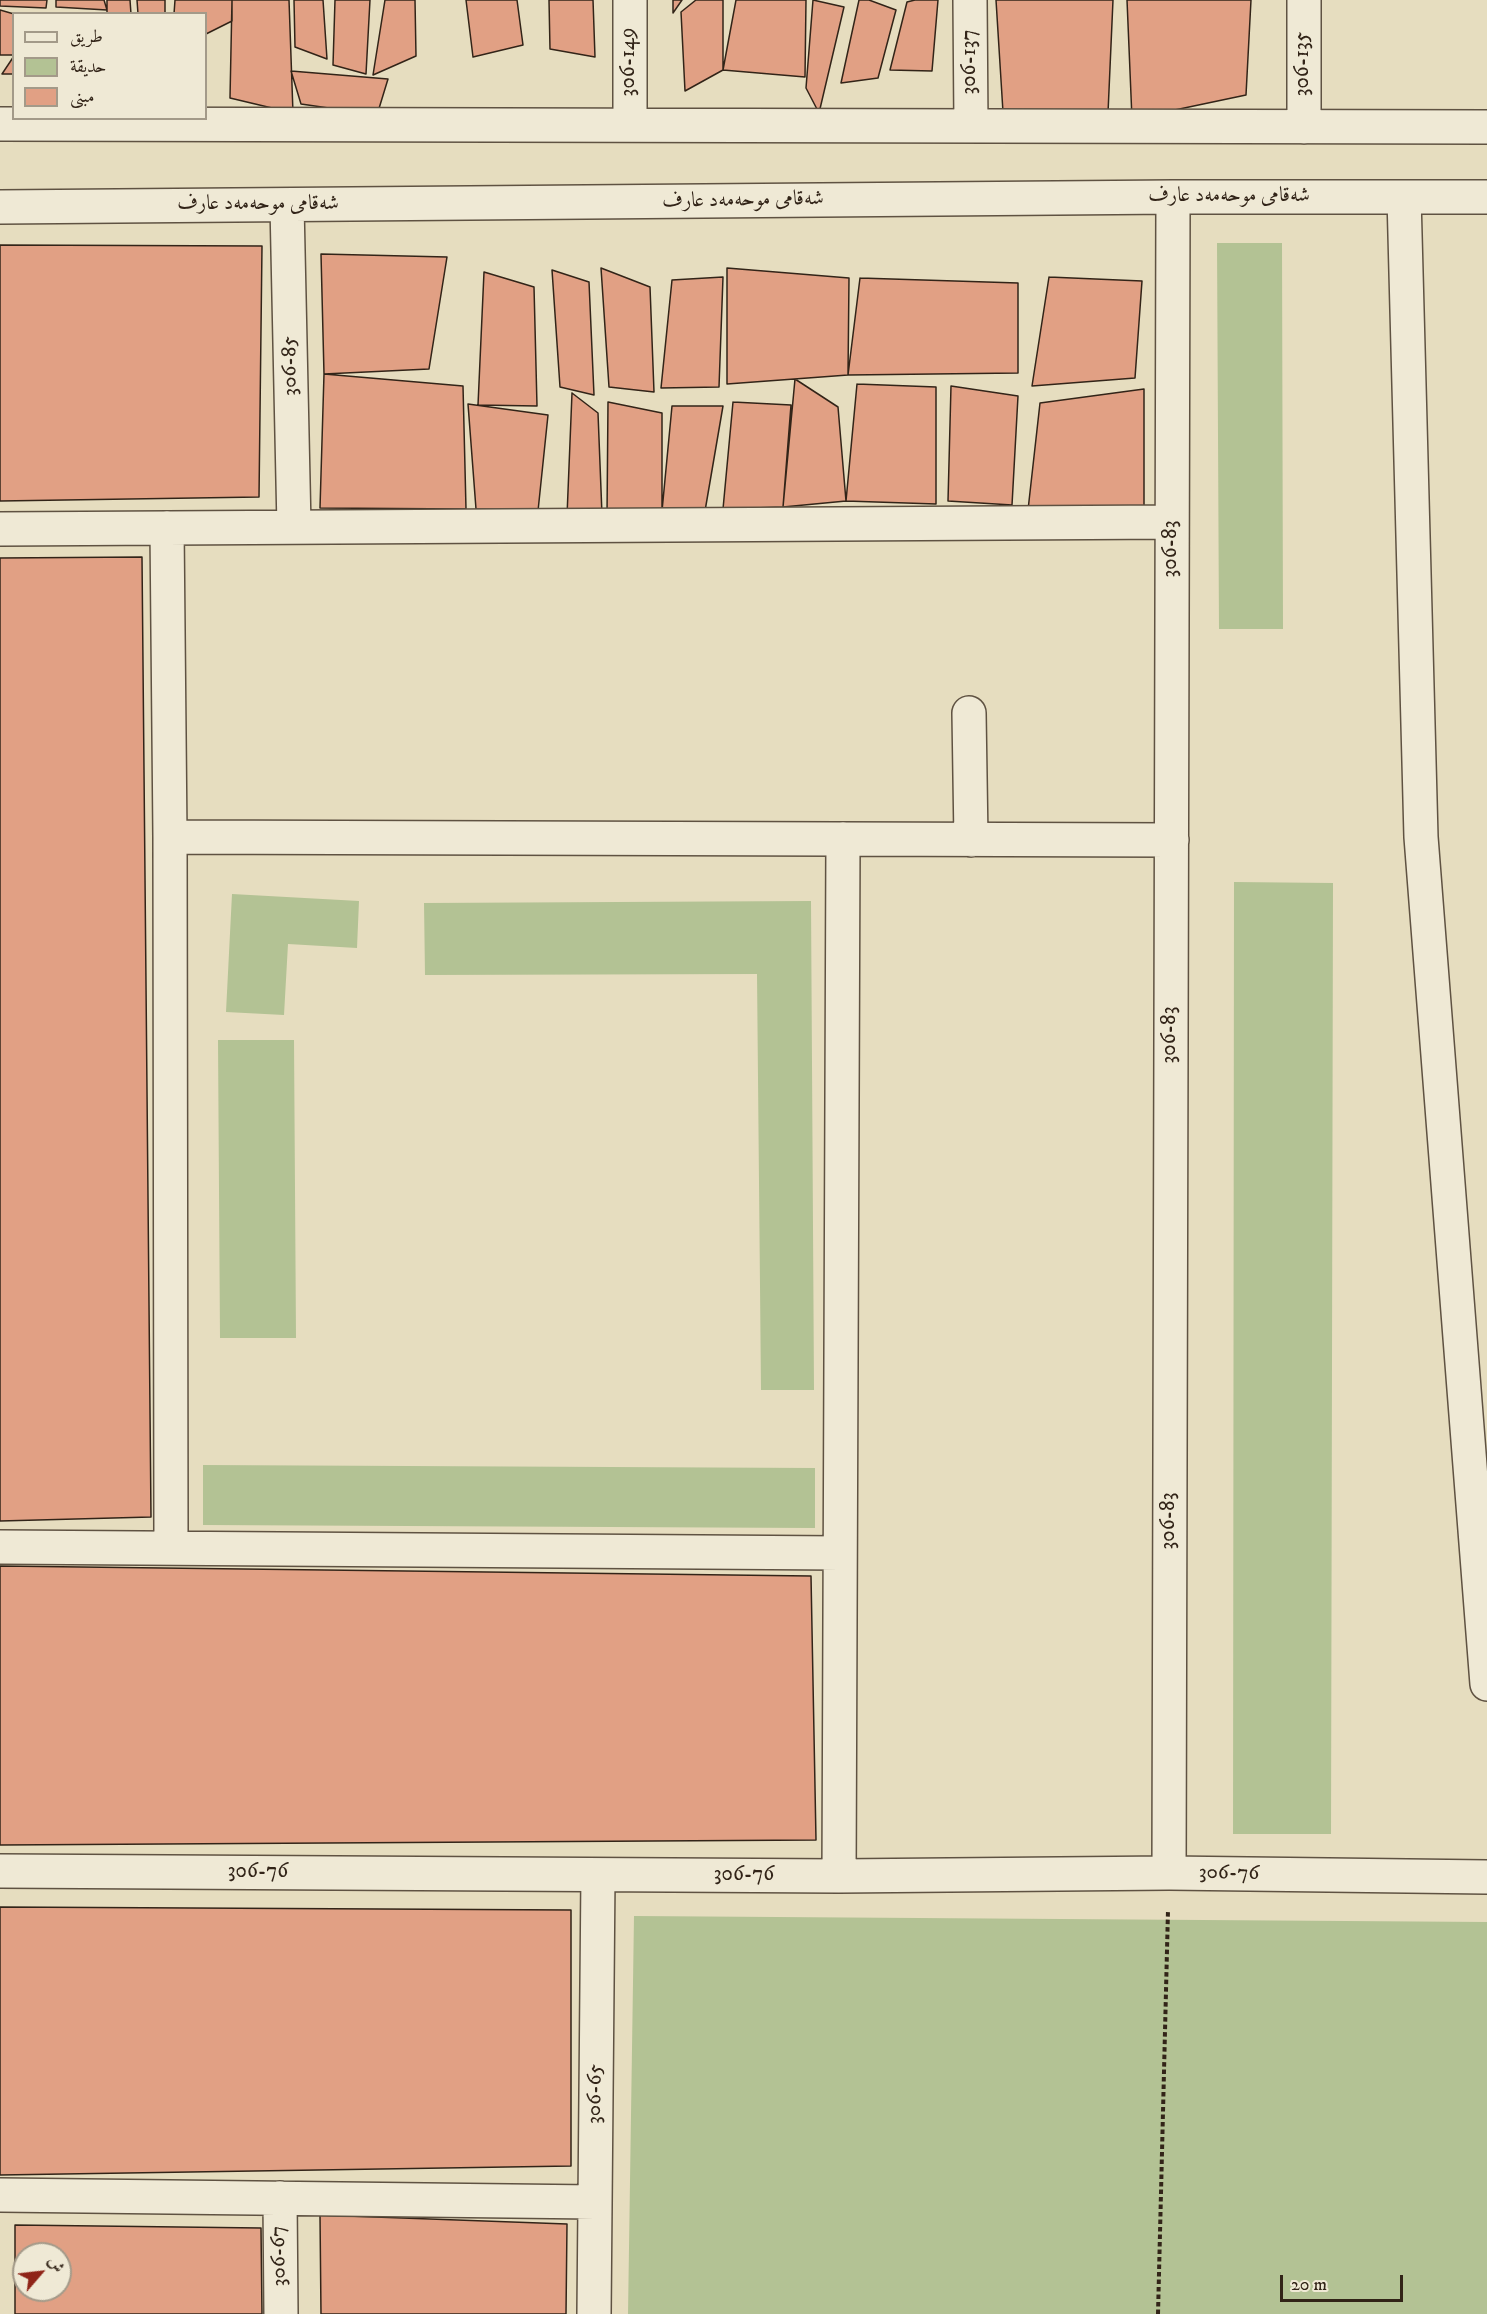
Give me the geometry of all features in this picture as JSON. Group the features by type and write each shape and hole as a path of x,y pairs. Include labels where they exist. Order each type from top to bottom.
{"street":[{"name":"306-149","path":"630,0 630,124"},
{"name":"306-137","path":"970,0 971,125"},
{"name":"306-135","path":"1304,0 1304,127"},
{"path":"0,124 1487,127"},
{"name":"شەقامی موحەمەد عارف","path":"0,207 1173,197 1487,197"},
{"name":"306-83","path":"1169,1873 1173,197"},
{"path":"1404,197 1421,837 1487,1684"},
{"name":"306-85","path":"287,205 294,527"},
{"path":"0,529 1172,522"},
{"path":"166,528 170,837 171,1548"},
{"path":"969,713 971,840"},
{"path":"170,837 1172,840"},
{"path":"839,1876 843,839"},
{"path":"0,1547 840,1553"},
{"name":"306-76","path":"0,1871 839,1876 1169,1873 1487,1877"},
{"name":"306-65","path":"594,2314 598,1875"},
{"path":"0,2195 595,2202"},
{"name":"306-67","path":"280,2198 281,2314"}],"path":[{"path":"1158,2314 1169,1873"}],"green space":[{"path":"1217,243 1282,243 1283,629 1219,629"},
{"path":"1234,882 1333,883 1331,1834 1233,1834"},
{"path":"232,894 359,901 357,948 288,944 284,1015 226,1012"},
{"path":"811,901 814,1390 761,1390 757,974 425,975 424,903"},
{"path":"218,1040 294,1040 296,1338 220,1338"},
{"path":"203,1465 815,1468 815,1528 203,1525"},
{"path":"634,1916 1487,1922 1487,2314 628,2314"}],"building":[{"path":"0,0 47,0 46,8 0,6"},
{"path":"56,0 104,0 107,10 56,7"},
{"path":"107,0 130,0 131,12 107,12"},
{"path":"137,0 165,0 165,12 138,12"},
{"path":"175,0 232,0 232,21 207,34 207,12 174,12"},
{"path":"232,0 289,0 293,113 230,98"},
{"path":"294,0 323,0 327,59 295,47"},
{"path":"335,0 370,0 366,74 333,65"},
{"path":"385,0 415,0 416,56 373,75"},
{"path":"466,0 517,0 523,45 473,57"},
{"path":"549,0 593,0 595,57 550,49"},
{"path":"673,0 682,0 673,13"},
{"path":"696,0 723,0 723,70 685,91 681,12"},
{"path":"736,0 806,0 805,77 723,70"},
{"path":"813,0 844,7 819,113 806,88"},
{"path":"859,0 869,0 896,10 878,78 841,83"},
{"path":"938,0 932,71 890,70 907,2"},
{"path":"996,0 1113,0 1108,113 1003,112"},
{"path":"1127,0 1251,0 1246,95 1132,119"},
{"path":"0,10 12,13 12,55 0,55"},
{"path":"12,59 12,74 2,74"},
{"path":"291,71 388,79 377,115 301,104"},
{"path":"0,245 262,246 259,497 0,501"},
{"path":"321,254 447,257 429,369 324,374"},
{"path":"601,268 650,287 654,392 609,387"},
{"path":"727,268 849,278 848,375 727,384"},
{"path":"552,270 589,282 594,395 560,387"},
{"path":"484,272 534,287 537,406 478,405"},
{"path":"723,277 719,387 661,388 672,280"},
{"path":"1049,277 1142,281 1135,378 1032,386"},
{"path":"860,278 1018,283 1018,373 848,375"},
{"path":"324,374 463,386 466,509 320,508"},
{"path":"795,379 838,407 846,501 783,507"},
{"path":"857,384 936,387 936,504 846,501"},
{"path":"951,386 1018,396 1012,505 948,501"},
{"path":"1144,389 1144,510 1028,510 1040,403"},
{"path":"572,393 598,413 602,515 567,516"},
{"path":"608,402 662,413 662,511 607,515"},
{"path":"733,402 791,405 783,507 723,509"},
{"path":"468,404 548,415 538,511 476,509"},
{"path":"672,406 723,406 705,511 662,511"},
{"path":"142,557 151,1517 0,1521 0,558"},
{"path":"0,1566 811,1576 816,1840 0,1845"},
{"path":"0,1907 571,1910 571,2166 0,2175"},
{"path":"320,2215 567,2224 566,2314 321,2314"},
{"path":"15,2225 261,2228 262,2314 15,2314 15,2302 72,2302 72,2242 15,2242"}]}
